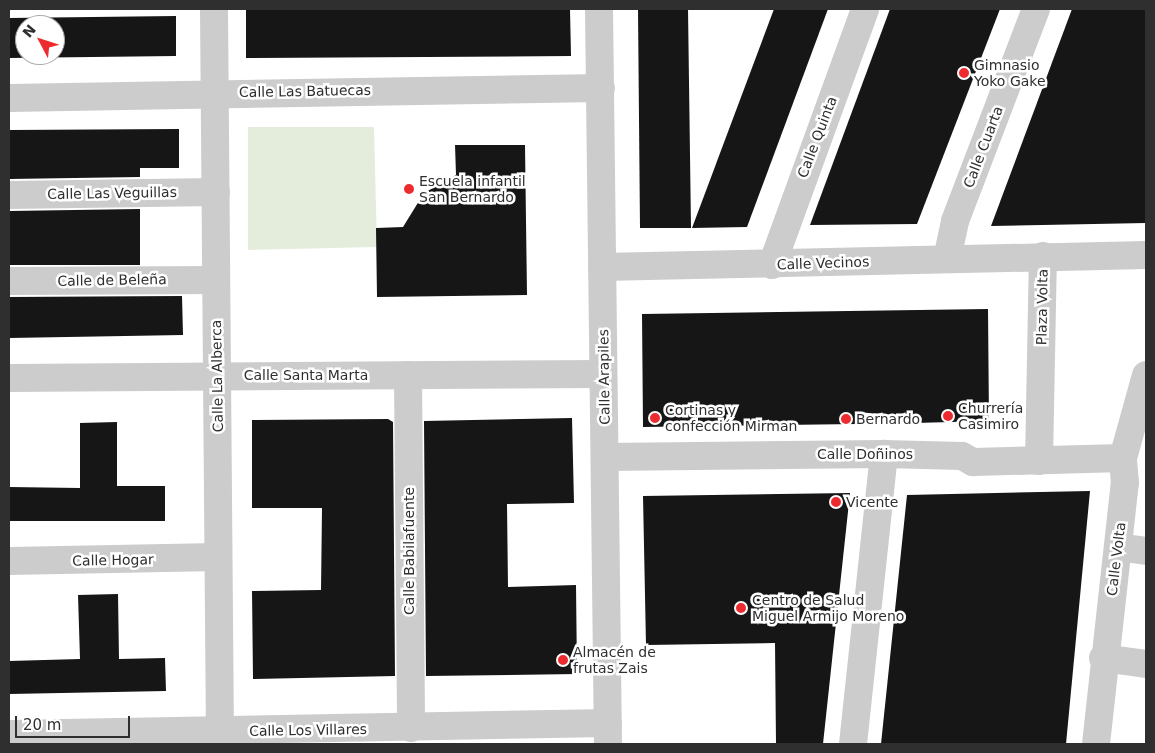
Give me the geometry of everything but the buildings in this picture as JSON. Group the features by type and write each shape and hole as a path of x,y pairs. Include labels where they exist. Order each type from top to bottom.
{"street":[{"name":"Calle La Alberca","path":"214,9 220,738"},
{"name":"Calle Arapiles","path":"599,9 608,734"},
{"name":"Calle Quinta","path":"772,266 865,9"},
{"name":"Calle Cuarta","path":"947,259 955,221 1036,9"},
{"name":"Calle Las Batuecas","path":"9,98 214,92 601,88"},
{"name":"Calle Las Veguillas","path":"9,195 216,192"},
{"name":"Plaza Volta","path":"1039,461 1043,256 1146,255"},
{"name":"Calle Vecinos","path":"602,267 772,266 1043,256"},
{"name":"Calle de Beleña","path":"9,282 216,280"},
{"name":"Calle Santa Marta","path":"9,378 218,375 604,374"},
{"name":"Calle Babilafuente","path":"408,375 411,728"},
{"name":"Calle Volta","path":"1096,744 1102,658 1118,547 1123,458 1139,428 1146,375"},
{"name":"Calle Doñinos","path":"605,457 884,454 962,456 973,462 1123,458"},
{"path":"853,744 884,454"},
{"path":"1118,547 1146,551"},
{"name":"Calle Hogar","path":"9,561 218,557"},
{"path":"1102,658 1146,664"},
{"name":"Calle Los Villares","path":"9,734 220,738 411,728 608,734"}],"green space":[{"path":"248,127 374,127 377,247 248,250"}],"place":[{"name":"Gimnasio Yoko Gake","path":"964,73"},
{"name":"Escuela infantil San Bernardo","path":"409,189"},
{"name":"Churrería Casimiro","path":"948,416"},
{"name":"Cortinas y confección Mirman","path":"655,418"},
{"name":"Bernardo","path":"846,419"},
{"name":"Vicente","path":"836,502"},
{"name":"Centro de Salud Miguel Armijo Moreno","path":"741,608"},
{"name":"Almacén de frutas Zais","path":"563,660"}]}
